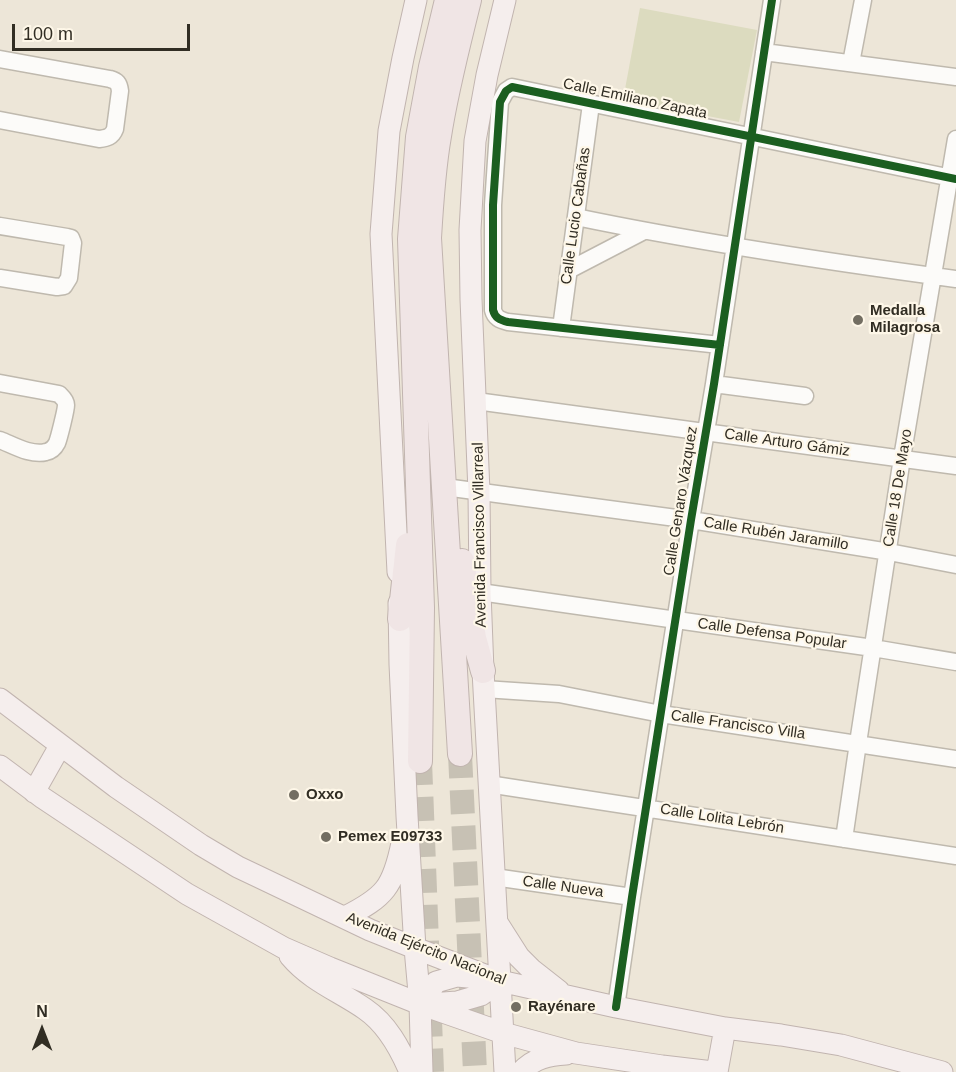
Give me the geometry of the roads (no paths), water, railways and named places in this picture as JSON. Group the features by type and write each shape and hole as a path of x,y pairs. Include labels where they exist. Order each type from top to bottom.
{"highway":[{"path":"420,761 422,608 410,239 418,137 447,0"},
{"name":"Avenida Francisco Villarreal","path":"460,754 429,238 432,184 439,135 451,69 469,0"},
{"path":"438,386 468,604 484,680"},
{"path":"400,619 409,534 410,471 416,420"}],"main road":[{"path":"416,0 389,131 381,234 407,816 420,1004 422,1072"},
{"name":"Avenida Francisco Villarreal","path":"505,0 487,75 475,141 470,230 480,592 488,784 505,1072"},
{"path":"400,664 407,628 413,615 422,608 433,608 451,617 484,680"},
{"name":"Avenida Ejército Nacional","path":"0,699 116,787 201,845 238,867 415,948 500,981 725,1028 841,1045 942,1072"},
{"path":"34,792 60,746"},
{"path":"0,766 34,792 187,894 284,948 420,1004 502,1033 576,1053 715,1072 725,1028"},
{"path":"345,917 373,901 388,885 396,866 407,816"},
{"path":"497,922 519,957 564,995"},
{"path":"284,948 312,978 367,1010 381,1022 402,1053 410,1072"},
{"path":"420,1004 457,1002 481,995 500,981"},
{"path":"521,1072 527,1066 548,1055 576,1053"}],"street":[{"name":"Calle Genaro Vázquez","path":"616,1007 691,520 736,247 772,0"},
{"path":"851,63 863,0"},
{"path":"764,52 956,77"},
{"path":"0,59 110,79 120,85 120,91 115,129 113,134 107,138 99,139 0,120"},
{"name":"Calle Emiliano Zapata","path":"561,328 501,320 492,310 493,205 500,102 506,91 512,87 953,179"},
{"name":"Calle Lucio Cabañas","path":"561,328 591,104"},
{"name":"Calle 18 De Mayo","path":"844,839 902,458 953,179 956,139"},
{"path":"576,217 736,247 956,279"},
{"path":"0,225 68,237 73,243 69,278 64,285 57,287 0,278"},
{"path":"569,270 644,231"},
{"path":"561,328 720,345"},
{"path":"0,383 59,394 64,398 66,405 57,443 52,449 37,453 0,440"},
{"path":"714,384 805,396"},
{"name":"Calle Arturo Gámiz","path":"476,401 956,466"},
{"name":"Calle Rubén Jaramillo","path":"452,488 691,520 956,565"},
{"name":"Calle Defensa Popular","path":"480,592 956,662"},
{"name":"Calle Francisco Villa","path":"484,680 661,714 956,759"},
{"name":"Calle Lolita Lebrón","path":"488,784 956,856"},
{"name":"Calle Nueva","path":"494,877 632,897"}],"tunnel":[{"path":"460,754 475,1072"},
{"path":"420,761 432,1072"}],"place":[{"name":"Medalla Milagrosa","path":"858,320"},
{"name":"Oxxo","path":"294,795"},
{"name":"Pemex E09733","path":"326,837"},
{"name":"Rayénare","path":"516,1007"}]}
